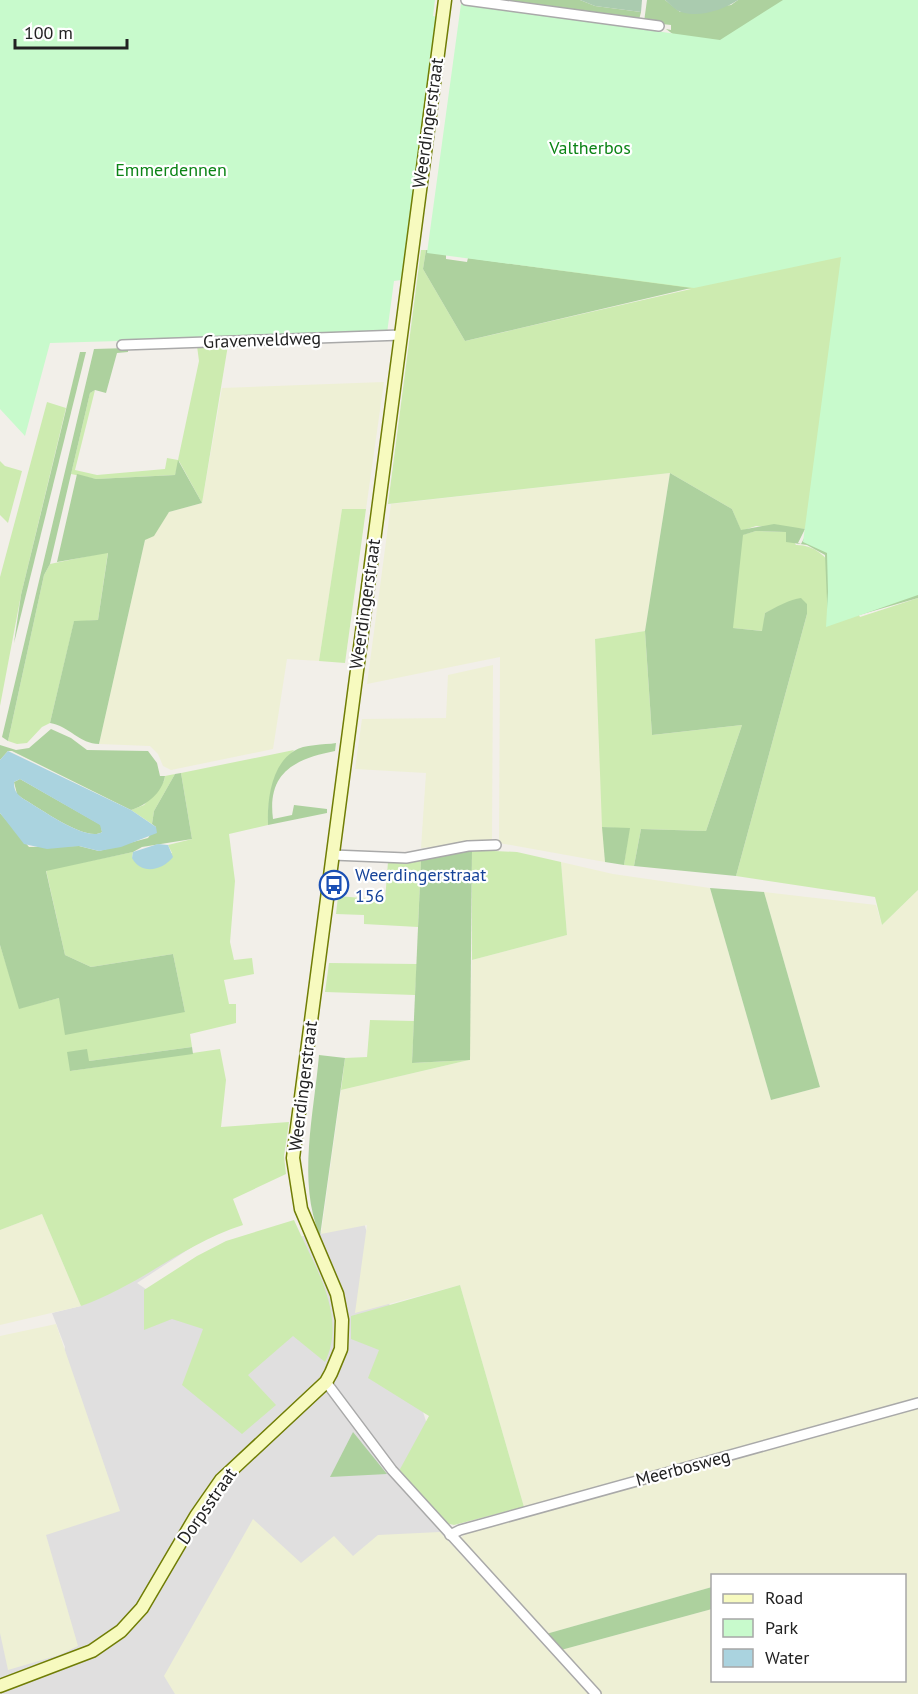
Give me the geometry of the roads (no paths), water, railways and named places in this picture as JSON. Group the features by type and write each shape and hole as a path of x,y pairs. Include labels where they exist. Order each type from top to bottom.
{"main road":[{"name":"Weerdingerstraat","path":"301,1209 293,1158 445,0"},
{"name":"Dorpsstraat","path":"0,1686 92,1651 121,1631 142,1608 196,1516 221,1480 326,1382 341,1349 342,1320 337,1294 301,1209"}],"street":[{"path":"466,0 659,26"},
{"name":"Gravenveldweg","path":"122,345 401,335"},
{"path":"333,855 406,858 468,846 496,845"},
{"path":"326,1382 375,1451 596,1694"},
{"name":"Meerbosweg","path":"450,1535 460,1530 918,1403"}],"water":[{"path":"8,751 131,810 156,827 157,833 121,847 99,851 79,846 47,849 24,844 0,813 0,760","holes":["20,779 100,825 102,832 95,834 74,828 18,795 14,782"]},
{"path":"158,844 168,845 173,857 158,868 146,869 132,858 133,852"}],"place":[{"name":"Weerdingerstraat 156","path":"334,885"}],"park label":[{"name":"Valtherbos","path":"590,148"},
{"name":"Emmerdennen","path":"171,170"}]}
